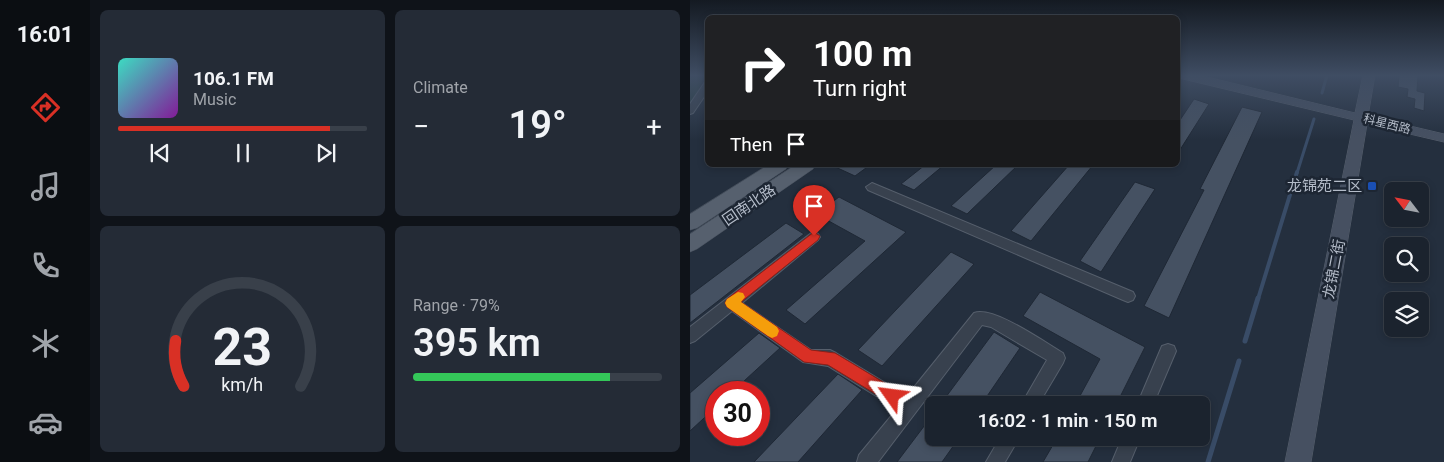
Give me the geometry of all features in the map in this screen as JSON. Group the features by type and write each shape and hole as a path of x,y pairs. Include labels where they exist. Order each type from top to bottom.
{"main road":[{"name":"回南北路","path":"690,224 777,167"},
{"name":"回南北路","path":"690,244 804,167"}],"street":[{"path":"690,111 700,97"},
{"name":"科星西路","path":"1279,97 1362,115 1444,130"},
{"name":"科星西路","path":"1293,97 1444,138"},
{"name":"龙锦二街","path":"1298,462 1366,97"},
{"path":"872,187 1128,296"},
{"path":"690,336 814,236"},
{"path":"731,303 809,357 830,358 908,406"},
{"path":"866,462 908,406 979,318 994,321 1057,358 1034,396"},
{"path":"1149,396 1168,351"},
{"path":"995,462 1005,446"},
{"path":"1121,462 1128,446"}],"building":[{"path":"1407,97 1425,97 1424,111 1414,108 1415,99"},
{"path":"1194,99 1209,104 1180,150 1180,120"},
{"path":"1242,107 1262,112 1169,318 1144,306 1204,190 1200,189"},
{"path":"835,167 867,167 855,176"},
{"path":"922,167 942,167 914,190 901,184"},
{"path":"994,167 1016,167 967,214 951,206"},
{"path":"1067,167 1091,167 1031,241 1011,231"},
{"path":"1135,182 1155,189 1101,272 1080,261"},
{"path":"839,197 906,232 805,324 786,310 865,241 816,214"},
{"path":"786,223 804,234 690,323 690,295"},
{"path":"951,252 974,264 882,366 858,350"},
{"path":"1040,292 1145,347 1120,396 1080,396 1100,359 1023,316"},
{"path":"994,332 1020,348 987,396 947,396"},
{"path":"759,333 780,348 744,381 705,381 705,417 690,431 690,393"},
{"path":"838,374 862,390 798,462 754,462"},
{"path":"925,425 925,446 953,446 942,462 897,462"},
{"path":"1052,446 1096,446 1088,462 1043,462"}],"waterway":[{"path":"1297,173 1314,119"},
{"path":"1258,299 1297,172"},
{"path":"1245,341 1258,298"},
{"path":"1208,462 1239,361"}],"slow traffic":[{"path":"738,297 731,303 772,331"}],"place":[{"name":"龙锦苑二区","path":"1372,186"}],"route":[{"path":"814,236 731,303 809,357 830,358 892,396"}]}
